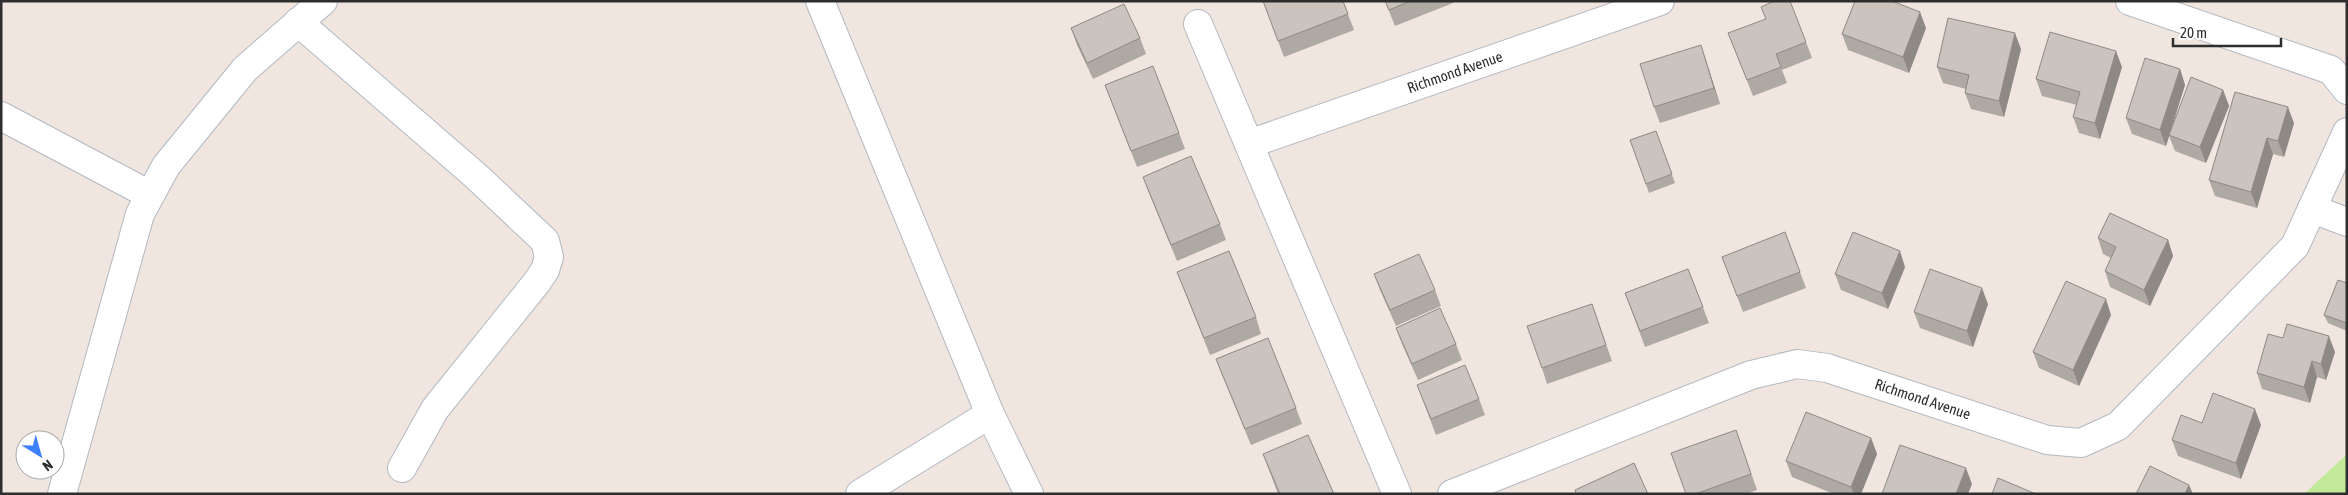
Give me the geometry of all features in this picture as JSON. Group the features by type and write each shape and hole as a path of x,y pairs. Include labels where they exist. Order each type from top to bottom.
{"street":[{"path":"62,494 140,214 150,195 166,166 245,68 323,1"},
{"path":"820,1 990,414 1029,494"},
{"name":"Richmond Avenue","path":"1249,144 1660,1"},
{"path":"2130,1 2331,70 2347,90"},
{"path":"298,22 476,176 545,241 549,257 545,270 537,282 435,409 402,468"},
{"path":"1198,24 1397,494"},
{"path":"1,116 150,195"},
{"name":"Richmond Avenue","path":"1452,494 1751,375 1797,364 1827,368 2046,440 2081,443 2118,426 2295,246 2347,132"},
{"path":"2312,209 2347,222"},
{"path":"860,494 990,414"}],"green space":[{"path":"2347,454 2347,494 2304,494"}],"building":[{"path":"1263,1 1343,1 1348,14 1278,41"},
{"path":"1385,1 1410,1 1389,10"},
{"path":"1774,1 1790,1 1806,42 1776,54 1781,67 1747,80 1728,33 1766,19 1761,7"},
{"path":"1855,1 1892,1 1920,12 1903,57 1842,34"},
{"path":"1124,4 1140,38 1087,63 1071,28"},
{"path":"1948,18 2015,33 1999,101 1965,93 1969,75 1937,67"},
{"path":"2050,32 2116,51 2095,123 2073,117 2080,92 2036,79"},
{"path":"1701,45 1714,88 1654,107 1640,64"},
{"path":"2145,58 2180,69 2160,130 2126,118"},
{"path":"1153,66 1179,133 1131,151 1105,85"},
{"path":"2191,77 2223,90 2200,147 2169,135"},
{"path":"2235,92 2288,107 2278,141 2267,138 2251,192 2209,180"},
{"path":"1656,131 1672,174 1646,184 1630,140"},
{"path":"1191,156 1220,224 1171,245 1143,177"},
{"path":"2110,213 2168,240 2144,290 2105,271 2116,247 2098,238"},
{"path":"1785,232 1800,272 1737,296 1722,257"},
{"path":"1853,232 1900,251 1882,293 1835,274"},
{"path":"1229,251 1256,317 1204,338 1177,272"},
{"path":"1419,254 1435,290 1390,310 1374,274"},
{"path":"1688,269 1703,307 1640,331 1625,293"},
{"path":"1930,269 1982,288 1967,331 1914,312"},
{"path":"2338,280 2347,283 2347,323 2324,315"},
{"path":"2066,281 2106,299 2073,370 2033,352"},
{"path":"1592,304 1606,345 1542,368 1527,326"},
{"path":"1440,308 1456,344 1412,364 1396,328"},
{"path":"2287,324 2329,336 2321,364 2312,361 2304,387 2257,373 2268,334 2283,338"},
{"path":"1268,338 1296,408 1245,429 1216,359"},
{"path":"1465,365 1479,399 1431,419 1417,385"},
{"path":"2213,393 2255,409 2236,463 2172,440 2181,415 2202,423"},
{"path":"1806,412 1871,438 1851,487 1786,461"},
{"path":"1736,430 1751,474 1695,494 1686,494 1671,453"},
{"path":"1308,435 1334,494 1280,494 1263,454"},
{"path":"1900,445 1966,468 1956,494 1882,494"},
{"path":"1634,463 1648,494 1576,494 1575,490"},
{"path":"2150,466 2189,485 2185,494 2136,494"},
{"path":"1998,478 2036,494 1992,494"}]}
